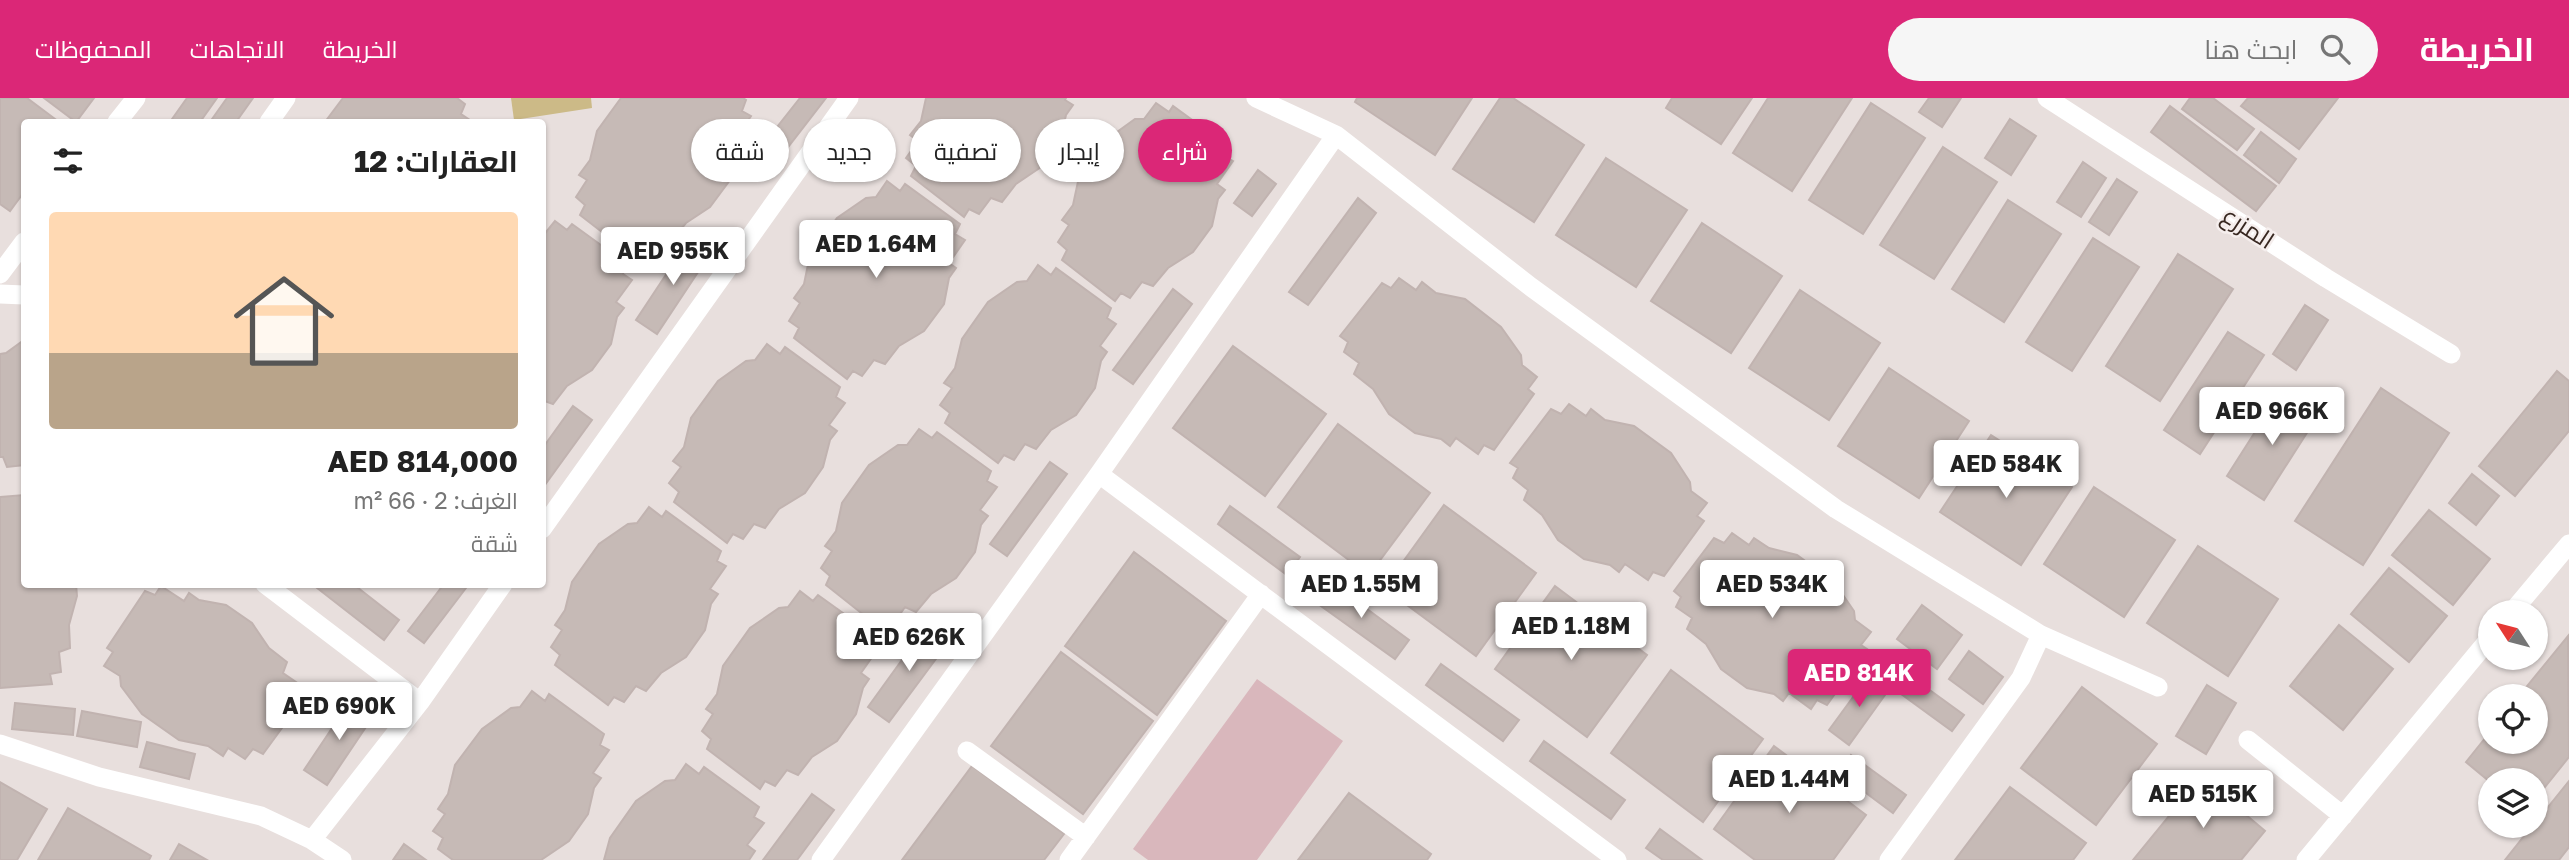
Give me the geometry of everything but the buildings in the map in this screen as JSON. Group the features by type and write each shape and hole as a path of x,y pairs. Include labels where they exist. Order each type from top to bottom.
{"street":[{"path":"119,119 136,98"},
{"path":"271,119 286,98"},
{"path":"546,523 849,98"},
{"path":"1256,98 1336,135 1531,287 1836,509 2041,635 2158,687"},
{"name":"المزرع","path":"2047,98 2315,271 2451,354"},
{"path":"821,860 1099,474 1336,135"},
{"path":"0,274 21,246"},
{"path":"0,294 21,295"},
{"path":"1099,474 1617,860"},
{"path":"2522,600 2569,544"},
{"path":"270,588 420,702"},
{"path":"312,839 420,702 500,588"},
{"path":"1069,860 1261,594"},
{"path":"1889,860 2021,678 2041,635"},
{"path":"2306,860 2478,653"},
{"path":"2248,740 2343,816"},
{"path":"0,744 99,777 261,816 312,839 342,860"},
{"path":"967,751 1086,837"}],"shaded area":[{"path":"511,98 591,98 592,108 514,119"},
{"path":"1257,679 1343,741 1257,860 1148,860 1133,849"}]}
